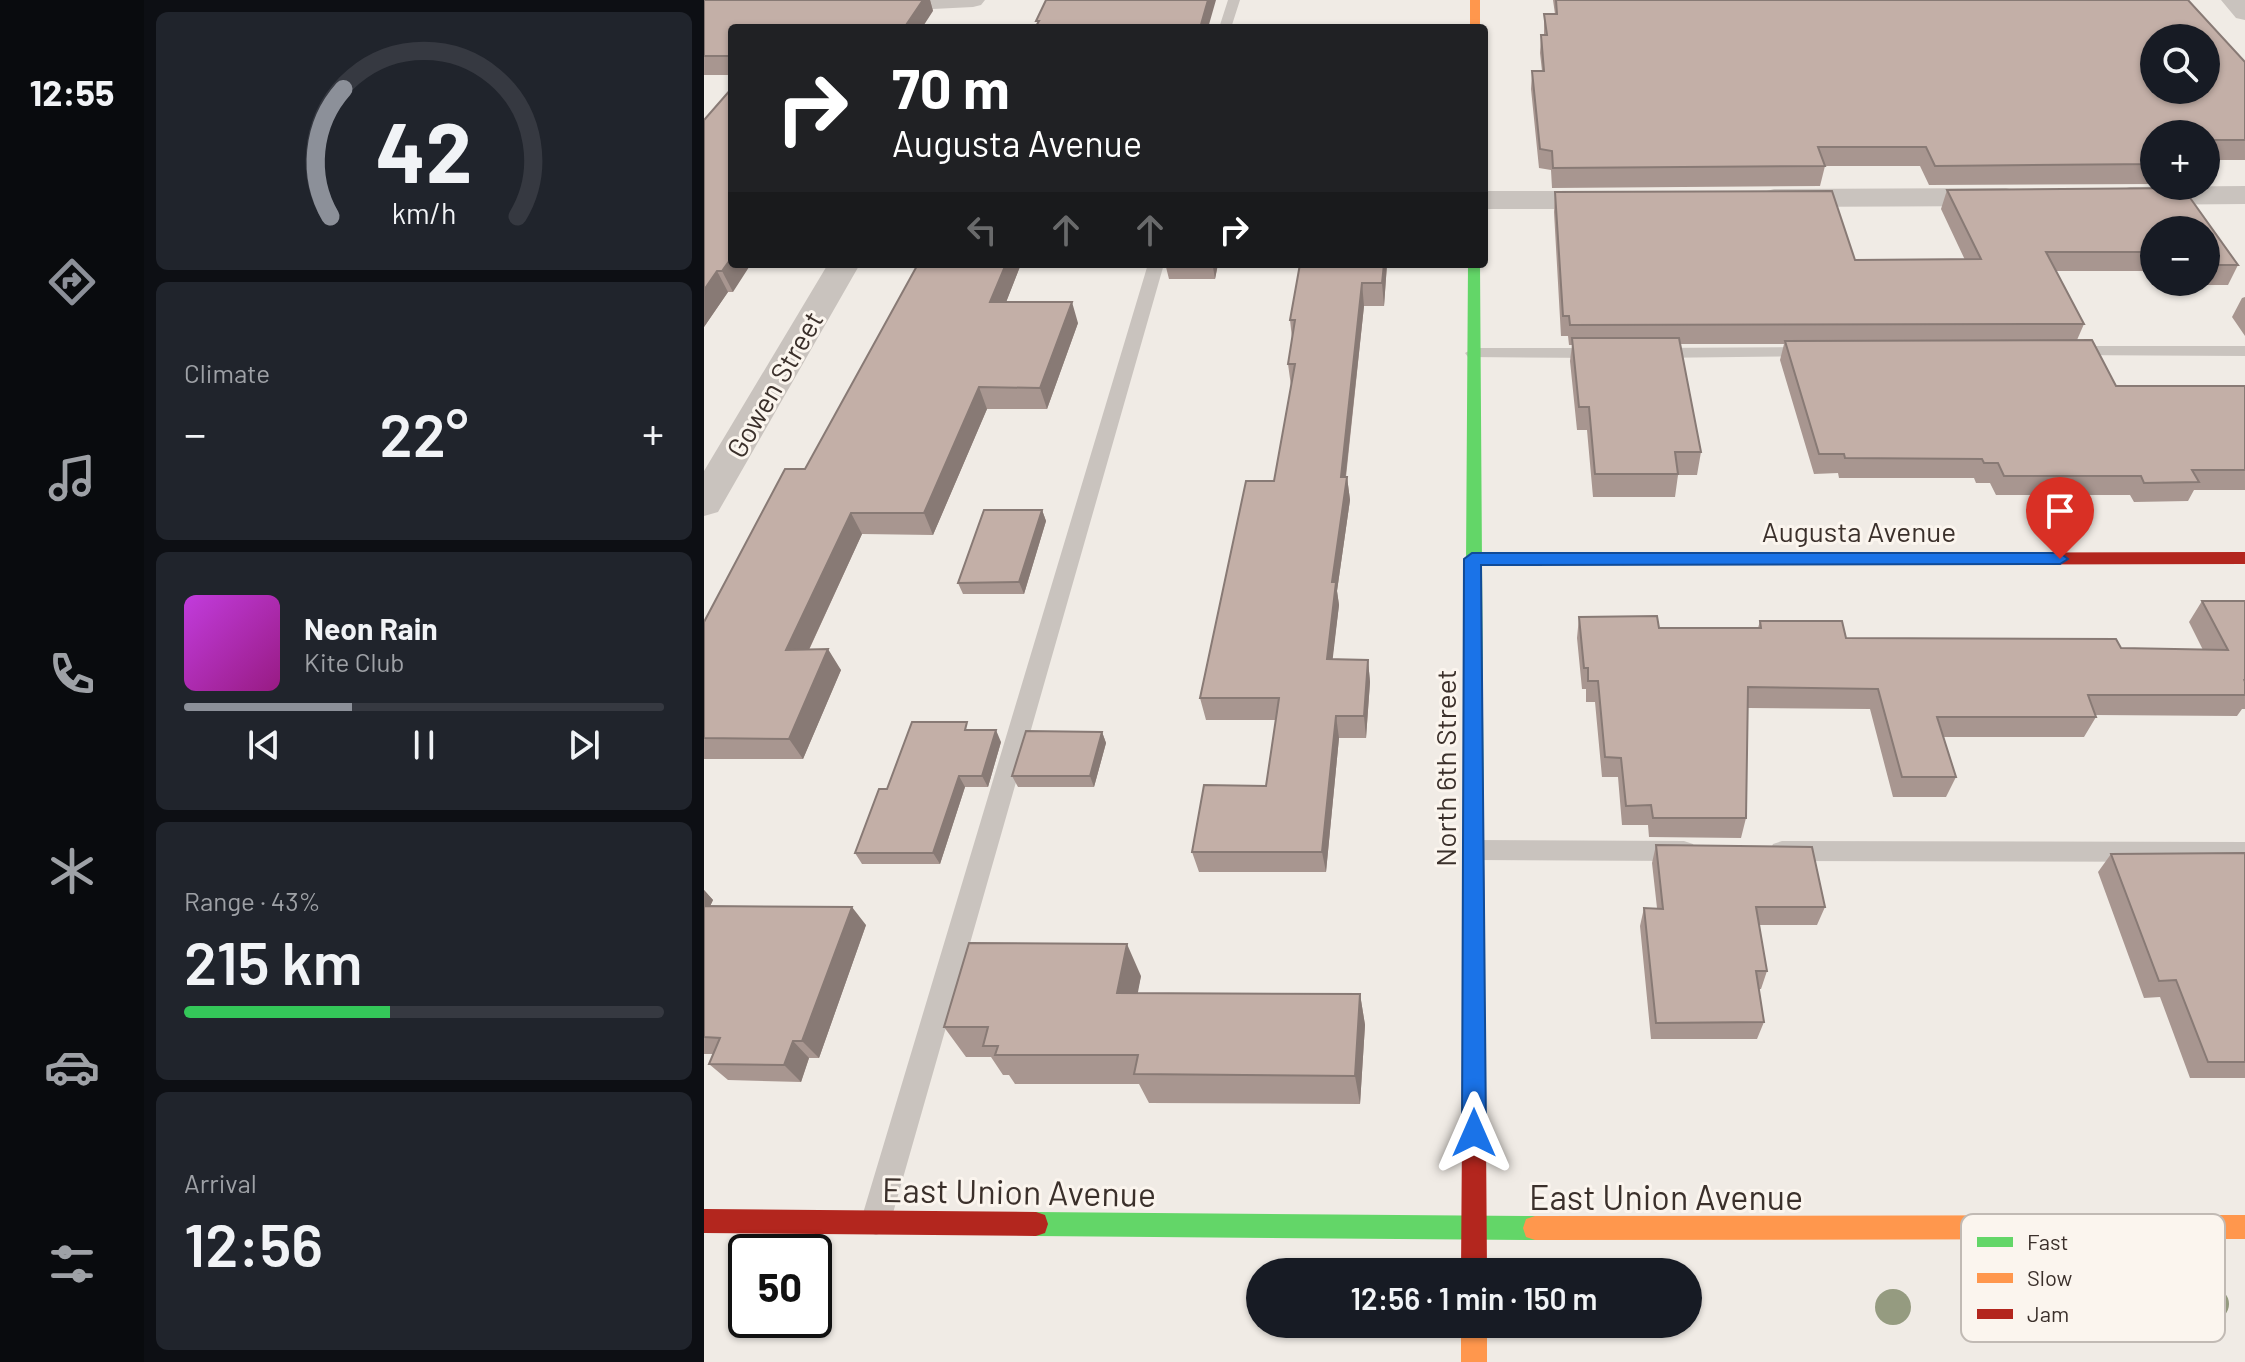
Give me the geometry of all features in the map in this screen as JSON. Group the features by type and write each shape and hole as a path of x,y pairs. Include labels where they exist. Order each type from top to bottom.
{"street":[{"path":"1475,0 1475,24"},
{"path":"2233,0 2245,13"},
{"path":"844,5 986,6"},
{"path":"2103,196 2245,195"},
{"path":"1741,199 2040,197"},
{"path":"1488,200 1646,199"},
{"name":"Gowen Street","path":"704,503 842,268"},
{"name":"North 6th Street","path":"1474,268 1474,1258"},
{"name":"Augusta Avenue","path":"1472,559 2245,558"},
{"name":"East Union Avenue","path":"704,1221 1474,1228 1961,1227"},
{"name":"East Union Avenue","path":"2225,1227 2245,1227"},
{"path":"1474,1338 1474,1362"}],"lane":[{"path":"1226,24 1234,0"},
{"path":"875,1221 1155,268"},
{"path":"2053,351 2245,351"},
{"path":"1474,353 1829,352"},
{"path":"1474,850 1706,851"},
{"path":"1753,851 2245,852"}],"building":[{"path":"704,0 923,0 907,24 728,24 728,56 704,56"},
{"path":"1046,0 1208,0 1201,24 1037,24 1039,21 1036,21"},
{"path":"1556,0 2188,0 2210,24 2140,24 2140,104 2220,104 2220,35 2245,62 2245,140 2220,140 2220,120 2140,120 2140,164 1935,166 1926,147 1818,147 1825,166 1553,168 1552,151 1540,149 1532,71 1544,71 1541,35 1547,35 1544,14 1557,14"},
{"path":"728,93 728,263 722,271 717,271 704,290 704,120"},
{"path":"2140,188 2140,200 2192,200 2203,216 2140,216 2140,252 2046,252 2084,324 1570,325 1569,316 1563,316 1555,192 1832,191 1855,260 1981,259 1947,190"},
{"path":"2220,240 2238,265 2220,265"},
{"path":"916,268 1004,268 990,302 1072,302 1040,388 979,387 924,513 851,513 786,650 828,649 789,739 704,738 704,622 785,469 805,469"},
{"path":"1299,268 1384,268 1382,283 1362,283 1341,477 1347,477 1332,582 1336,582 1327,659 1368,660 1364,716 1336,716 1322,852 1192,852 1204,785 1266,786 1279,698 1200,698 1246,481 1274,481 1295,364 1288,364 1295,320 1290,320"},
{"path":"1572,338 1679,338 1701,452 1675,452 1678,474 1595,474 1589,407 1579,407"},
{"path":"2092,340 2116,386 2245,386 2245,470 2192,470 2199,482 2144,483 2141,476 2004,476 1998,463 1984,463 1982,459 1845,458 1844,454 1819,454 1785,341"},
{"path":"984,510 1042,510 1019,582 958,583"},
{"path":"2202,601 2245,601 2245,695 2088,695 2096,717 1937,717 1956,777 1902,777 1878,689 1748,687 1746,818 1653,818 1651,805 1626,806 1621,758 1605,757 1598,681 1588,681 1588,668 1584,668 1579,617 1657,616 1659,628 1761,628 1760,621 1842,621 1846,638 2116,639 2121,648 2228,650"},
{"path":"912,722 967,722 965,730 996,730 982,776 959,776 933,853 855,853 879,789 887,789"},
{"path":"1026,731 1102,732 1090,776 1012,776"},
{"path":"1656,845 1812,847 1825,907 1756,907 1767,971 1756,971 1764,1022 1656,1023 1644,908 1663,909"},
{"path":"2245,853 2245,1062 2208,1062 2176,980 2159,981 2111,854"},
{"path":"704,906 852,907 802,1041 793,1041 784,1065 709,1064 720,1038 704,1037"},
{"path":"969,943 1127,944 1117,993 1360,994 1355,1076 1134,1074 1138,1055 995,1055 998,1046 983,1046 988,1027 944,1027"}],"traffic: fast":[{"path":"1474,268 1474,863"},
{"path":"1036,1224 1535,1228"}],"traffic: slow":[{"path":"1475,0 1475,24"},
{"path":"1472,559 1836,559"},
{"path":"1535,1228 1961,1227"},
{"path":"2225,1227 2245,1227"},
{"path":"1474,1338 1474,1362"}],"traffic: jam":[{"path":"1836,559 2245,558"},
{"path":"1474,863 1474,1258"},
{"path":"704,1221 1036,1224"}],"route":[{"path":"1474,1133 1472,559 2060,559"}]}
